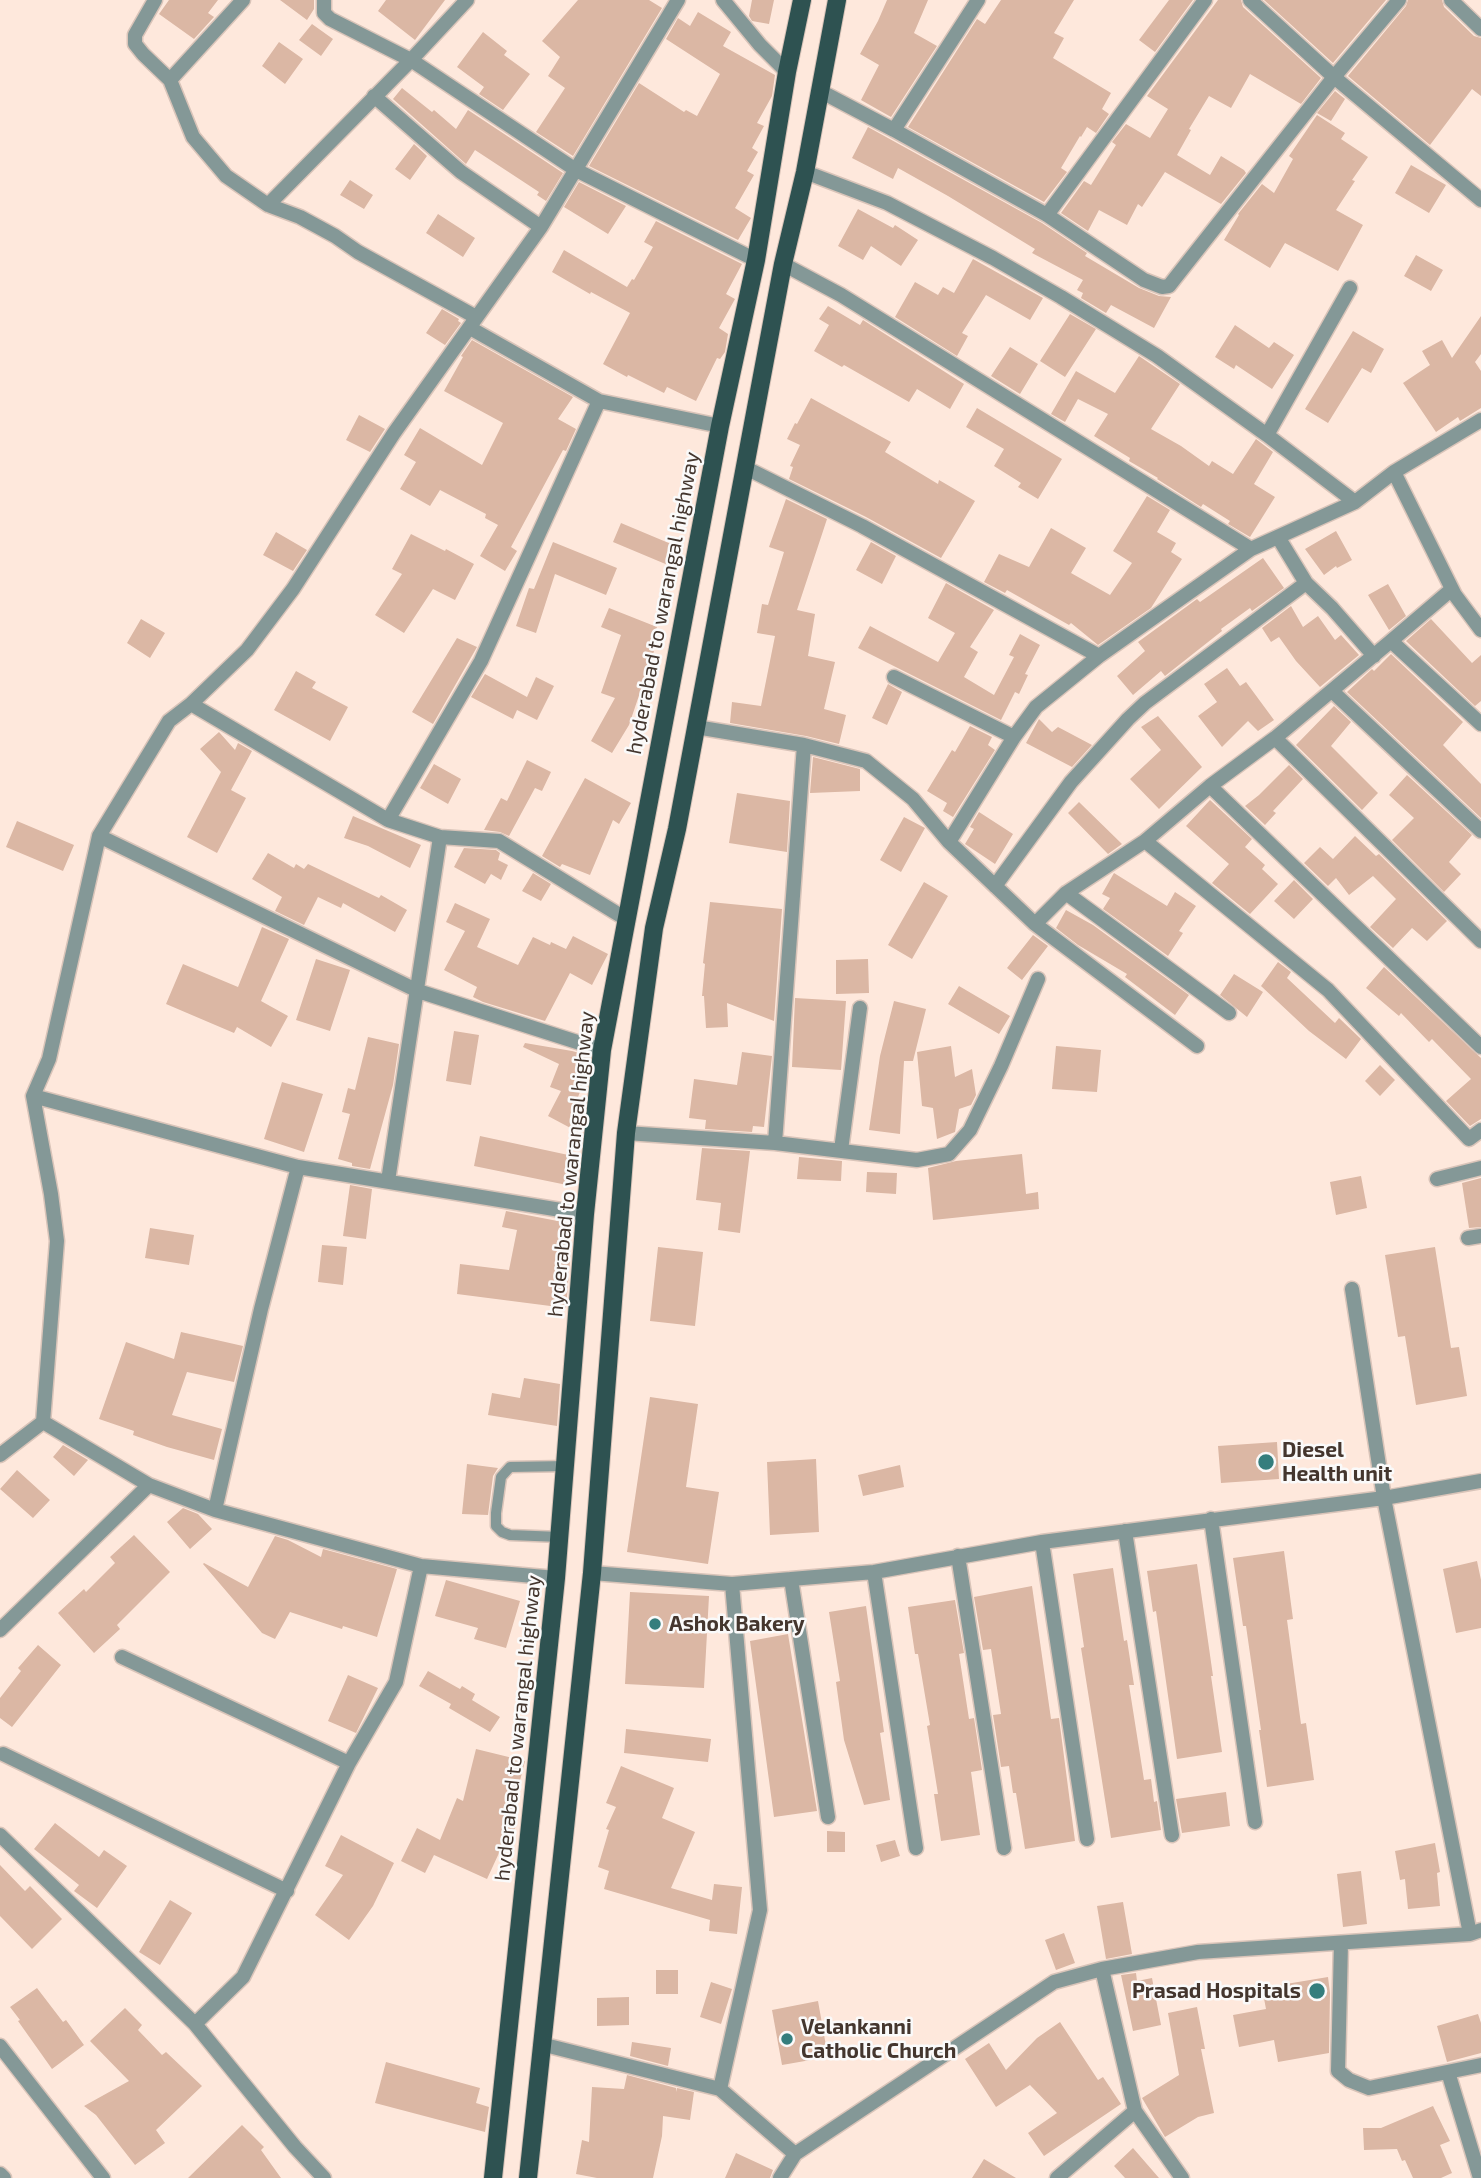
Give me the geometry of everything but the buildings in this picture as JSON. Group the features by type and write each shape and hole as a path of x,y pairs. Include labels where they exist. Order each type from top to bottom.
{"main road":[{"name":"hyderabad to warangal highway","path":"493,2178 560,1537 585,1214 602,1050 720,426 756,260 802,0"},
{"path":"528,2178 592,1573 626,1133 654,928 677,829 783,264 805,172 837,0"}],"street":[{"path":"170,80 243,0"},
{"path":"324,0 324,13 330,19 411,60 576,170 756,260"},
{"path":"268,205 467,0"},
{"path":"0,1455 43,1422 57,1241 33,1096 49,1059 99,836 169,721 191,704 247,650 293,589 394,433 541,227 678,0"},
{"path":"723,0 760,45 788,72"},
{"path":"894,130 978,0"},
{"path":"1047,215 1205,0"},
{"path":"1250,0 1334,77 1481,200"},
{"path":"820,91 1047,215 1144,280 1162,287 1169,286 1334,77 1399,0"},
{"path":"1451,0 1481,29"},
{"path":"149,2 135,35 135,44 170,80 193,137 226,176 268,205 335,236 358,253 599,401 720,426"},
{"path":"374,96 461,172 541,227"},
{"path":"805,172 887,203 1038,284 1157,356 1355,502"},
{"path":"783,264 841,295 1251,549"},
{"path":"1267,435 1350,288"},
{"path":"388,821 481,661 599,401"},
{"path":"949,842 1014,737 1036,707 1100,656 1251,549 1355,502 1394,472 1481,420"},
{"path":"744,467 862,526 1100,656"},
{"path":"1394,472 1452,589 1481,630"},
{"path":"1278,537 1306,583 1374,656"},
{"path":"995,886 1071,782 1128,719 1306,583"},
{"path":"1035,924 1066,893 1145,841 1210,786 1275,738 1452,589"},
{"path":"1391,641 1481,724"},
{"path":"894,677 1014,737"},
{"path":"1332,691 1481,831"},
{"path":"191,704 388,821 440,837 499,841 626,919"},
{"path":"696,727 804,745 866,761 913,799 949,842 1035,924 1197,1046"},
{"path":"1275,738 1481,941"},
{"path":"775,1143 804,745"},
{"path":"1210,786 1481,1047"},
{"path":"99,836 418,991 602,1050"},
{"path":"388,1181 440,837"},
{"path":"1145,841 1328,990 1469,1139 1481,1130"},
{"path":"1066,893 1229,1013"},
{"path":"626,1133 775,1143 917,1160 949,1154 970,1130 1038,979"},
{"path":"841,1150 860,1008"},
{"path":"33,1096 298,1167 585,1214"},
{"path":"215,1510 261,1309 298,1167"},
{"path":"1437,1179 1481,1168"},
{"path":"780,2178 795,2154 1054,1982 1102,1969 1198,1952 1475,1932 1384,1498 1352,1289"},
{"path":"43,1422 149,1485 215,1510 421,1566 556,1578"},
{"path":"592,1573 732,1584 874,1572 1042,1542 1384,1498 1481,1481"},
{"path":"0,1630 149,1485"},
{"path":"1211,1519 1255,1822"},
{"path":"1125,1531 1172,1835"},
{"path":"1042,1542 1087,1839"},
{"path":"958,1556 1004,1848"},
{"path":"195,2024 243,1977 348,1763 396,1682 421,1566"},
{"path":"874,1572 916,1849"},
{"path":"791,1579 828,1818"},
{"path":"720,2089 760,1910 732,1584"},
{"path":"121,1657 348,1763"},
{"path":"3,1754 286,1891"},
{"path":"0,1836 195,2024 295,2147 324,2178"},
{"path":"1341,1943 1338,2071 1349,2080 1368,2088 1481,2064"},
{"path":"1102,1969 1135,2111 1182,2178"},
{"path":"541,2044 720,2089 795,2154"},
{"path":"0,2046 103,2178"},
{"path":"1448,2072 1475,2177"},
{"path":"1057,2178 1135,2111"},
{"path":"0,2174 4,2178"}],"lane":[{"path":"560,1537 510,1535 496,1526 496,1513 501,1476 510,1467 565,1466"}],"place":[{"name":"Diesel Health unit","path":"1266,1462"},
{"name":"Ashok Bakery","path":"655,1624"},
{"name":"Prasad Hospitals","path":"1317,1991"},
{"name":"Velankanni Catholic Church","path":"787,2039"}]}
